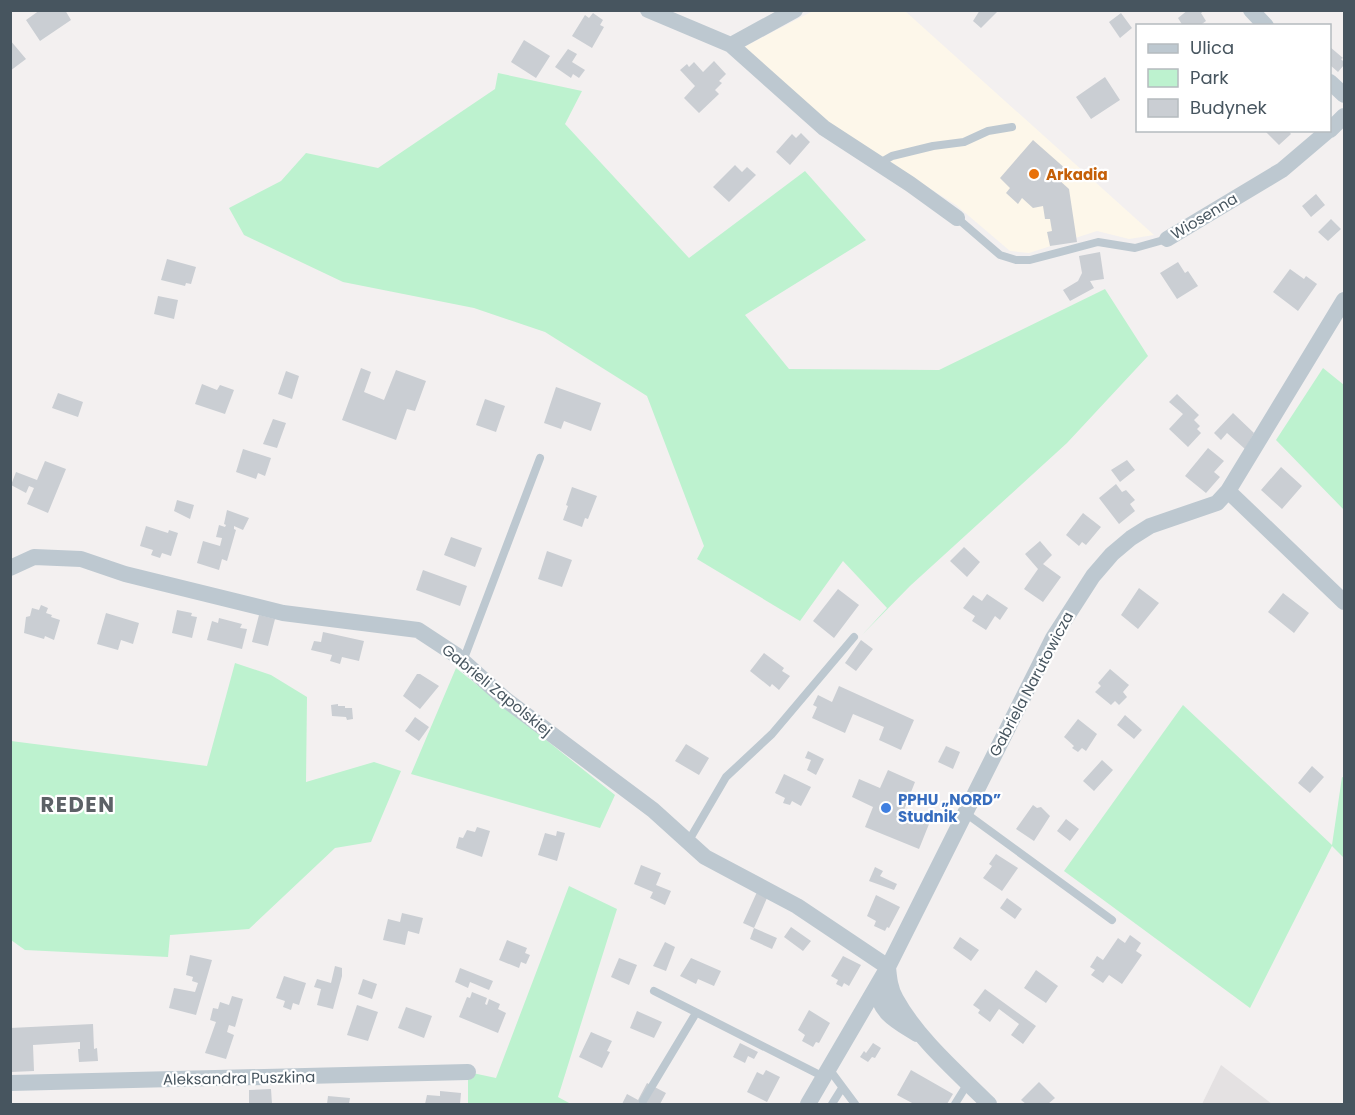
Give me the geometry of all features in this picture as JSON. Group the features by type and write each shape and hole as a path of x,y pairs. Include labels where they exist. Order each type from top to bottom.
{"street":[{"name":"Wiosenna","path":"648,10 730,45 824,128 957,218"},
{"path":"730,45 795,10"},
{"path":"1251,10 1264,24"},
{"path":"1331,84 1344,95"},
{"name":"Wiosenna","path":"1331,128 1344,116"},
{"name":"Wiosenna","path":"1167,239 1282,170 1327,132"},
{"name":"Gabriela Narutowicza","path":"808,1104 877,988 1053,638 1093,576 1112,554 1150,526 1217,503 1228,491 1344,300"},
{"path":"1228,491 1344,602"},
{"name":"Gabrieli Zapolskiej","path":"10,568 34,557 81,559 125,574 283,613 418,630 463,661 506,700 653,810 705,857 796,906 888,967"},
{"path":"888,967 890,983 896,998 929,1043 988,1104"},
{"path":"877,988 896,998"},
{"path":"877,988 879,1003 891,1018 929,1043"},
{"path":"859,1018 872,1015 891,1018"},
{"name":"Aleksandra Puszkina","path":"10,1083 468,1072"}],"lane":[{"path":"878,164 892,156 933,146 964,142 988,131 1012,127"},
{"name":"Wiosenna","path":"957,218 1000,255 1016,260 1030,261 1098,242 1135,248 1167,239"},
{"path":"463,661 540,458"},
{"path":"688,842 726,777 772,734 854,637"},
{"path":"964,812 1112,920"},
{"path":"654,991 826,1073 855,1104"},
{"path":"643,1101 696,1012"},
{"path":"955,1104 968,1083"},
{"path":"832,1104 842,1088"}],"shaded area":[{"path":"813,11 905,11 1154,235 1129,239 1097,231 1029,253 1010,251 956,205 833,127 744,47"},
{"path":"1221,1065 1272,1104 1202,1104"}],"green space":[{"path":"498,73 582,91 565,124 689,258 805,171 866,240 745,315 789,369 939,370 1105,289 1148,356 1067,443 910,586 862,635 887,608 843,561 800,621 697,559 704,546 647,396 545,332 474,308 343,282 244,235 229,208 281,181 306,153 378,168 495,89"},
{"path":"1323,368 1344,385 1344,510 1276,440"},
{"path":"235,663 271,675 307,697 306,782 374,762 401,771 371,842 335,848 249,929 170,935 168,957 25,950 11,940 11,741 207,766"},
{"path":"456,668 615,795 600,828 411,774"},
{"path":"1183,705 1332,845 1342,777 1344,778 1344,858 1332,846 1250,1008 1064,871"},
{"path":"569,886 617,909 558,1097 571,1104 468,1104 468,1072 496,1078"}],"building":[{"path":"40,10 65,10 71,20 40,41 26,20"},
{"path":"980,10 999,10 981,28 973,21"},
{"path":"1188,10 1205,10 1201,13 1206,21 1202,24 1182,24 1178,18"},
{"path":"593,13 603,20 600,25 604,27 592,48 572,36 585,15 589,18"},
{"path":"1121,13 1132,28 1120,38 1109,22"},
{"path":"10,40 26,59 10,71"},
{"path":"524,40 550,56 536,78 511,62"},
{"path":"1331,48 1343,58 1341,59 1344,65 1338,72 1331,66"},
{"path":"568,49 577,54 572,62 585,70 579,78 573,74 571,78 555,67"},
{"path":"714,61 726,74 719,81 722,83 715,90 719,94 699,113 684,98 695,86 680,70 687,64 689,67 694,62 703,72"},
{"path":"1105,77 1120,100 1091,119 1076,97"},
{"path":"1266,132 1290,132 1291,134 1279,145"},
{"path":"801,133 810,142 790,165 776,152 792,134 796,138"},
{"name":"Arkadia","path":"1033,140 1067,170 1059,180 1069,189 1077,242 1050,246 1047,232 1052,231 1050,219 1045,219 1043,206 1033,208 1022,198 1018,204 1006,193 1010,188 1000,178"},
{"path":"735,165 742,172 747,167 756,175 729,202 713,187"},
{"path":"1316,194 1325,205 1311,217 1302,206"},
{"path":"1331,219 1341,229 1328,241 1318,232"},
{"path":"1100,252 1104,279 1090,281 1094,288 1070,301 1063,290 1078,281 1082,273 1079,256"},
{"path":"167,259 196,267 191,284 186,283 185,286 161,280"},
{"path":"1178,262 1185,273 1188,271 1198,286 1177,299 1160,273"},
{"path":"1290,269 1304,279 1306,276 1317,284 1298,311 1273,292"},
{"path":"158,296 178,300 174,319 154,314"},
{"path":"361,368 371,372 364,392 384,400 396,370 426,381 415,411 407,409 396,440 342,420"},
{"path":"286,371 299,376 292,399 278,394"},
{"path":"202,384 217,390 220,385 234,390 225,414 195,404"},
{"path":"556,387 601,403 591,431 564,421 561,429 544,423"},
{"path":"58,393 83,402 78,417 52,408"},
{"path":"1177,394 1199,415 1194,420 1200,426 1197,429 1201,433 1188,447 1169,429 1183,414 1169,402"},
{"path":"485,399 505,406 496,432 476,425"},
{"path":"1233,413 1254,433 1245,449 1227,433 1221,440 1214,433"},
{"path":"273,419 286,423 277,448 263,444"},
{"path":"1208,448 1224,461 1214,472 1220,477 1206,493 1185,476"},
{"path":"243,449 271,458 265,476 258,473 256,479 236,472"},
{"path":"1127,460 1135,470 1120,482 1111,470"},
{"path":"45,461 66,469 48,513 27,504 34,488 29,486 26,493 11,485 16,472 37,480"},
{"path":"1281,467 1302,486 1282,509 1261,490"},
{"path":"1116,484 1122,492 1126,490 1135,500 1130,504 1135,511 1119,524 1099,498"},
{"path":"572,487 597,496 588,519 585,518 582,527 563,520"},
{"path":"177,500 194,505 190,519 174,511"},
{"path":"227,510 249,518 243,530 234,526 236,530 227,561 222,559 219,570 197,563 203,541 220,546 222,538 216,537 219,525 225,527 226,525 224,524"},
{"path":"1083,513 1101,527 1086,545 1082,542 1079,546 1066,535"},
{"path":"146,526 168,533 169,530 178,533 171,556 162,553 160,558 151,555 153,550 140,546"},
{"path":"451,537 482,548 475,567 444,555"},
{"path":"1040,541 1052,555 1043,564 1061,577 1043,602 1024,589 1038,569 1025,554"},
{"path":"964,547 980,562 967,577 950,561"},
{"path":"547,551 572,560 562,587 538,579"},
{"path":"423,570 467,586 460,606 416,590"},
{"path":"1139,588 1159,603 1138,629 1121,615"},
{"path":"838,589 859,605 834,638 813,621"},
{"path":"1283,593 1309,613 1294,633 1268,612"},
{"path":"987,594 1008,608 1000,620 995,616 986,630 972,621 975,616 963,608 973,595 982,601"},
{"path":"41,605 48,608 46,613 52,615 51,617 60,620 54,640 45,636 44,639 24,633 26,617 30,616 32,608 39,610"},
{"path":"177,610 192,613 191,616 197,617 192,638 172,633"},
{"path":"106,613 139,623 133,644 121,640 118,650 97,644"},
{"path":"259,615 275,619 268,646 252,642"},
{"path":"219,618 242,624 240,628 247,629 242,649 207,640 212,621 218,623"},
{"path":"323,632 364,641 359,661 342,657 340,664 330,661 332,655 311,650 314,641 321,642"},
{"path":"861,640 873,649 856,671 845,663"},
{"path":"764,653 784,668 782,671 790,676 779,690 772,684 770,687 750,671"},
{"path":"1110,669 1129,685 1123,692 1127,697 1119,705 1115,701 1111,705 1095,692 1101,686 1098,683"},
{"path":"417,674 439,686 420,709 403,696"},
{"path":"839,686 914,720 901,750 879,740 884,727 853,714 845,733 812,718 817,707 813,705 818,695 832,702"},
{"path":"338,704 345,708 352,708 353,719 347,720 346,717 332,716 331,705"},
{"path":"1125,715 1142,730 1134,739 1117,725"},
{"path":"415,717 429,727 419,741 405,731"},
{"path":"1078,719 1097,734 1086,751 1082,748 1078,752 1064,737"},
{"path":"686,744 709,758 699,775 675,761"},
{"path":"946,746 960,752 953,769 938,762"},
{"path":"808,751 824,759 816,775 807,770 811,760 805,758"},
{"path":"1102,760 1113,770 1094,791 1083,781"},
{"path":"1312,766 1324,777 1310,793 1298,783"},
{"name":"PPHU „NORD” Studnik","path":"888,770 915,782 904,810 925,818 924,822 929,824 919,849 865,827 873,807 852,797 859,779 880,788"},
{"path":"784,774 811,787 801,806 792,801 790,805 783,803 785,798 775,793"},
{"path":"1033,805 1037,808 1041,807 1050,816 1034,841 1016,829"},
{"path":"1066,819 1079,829 1070,841 1057,831"},
{"path":"477,827 490,831 482,857 456,848 459,837 463,838 467,830 475,832"},
{"path":"557,831 565,833 557,861 538,855 545,833 556,836"},
{"path":"996,854 1018,868 1002,891 983,878 992,866 989,864"},
{"path":"641,865 661,873 656,885 671,891 665,905 650,898 653,892 634,884"},
{"path":"875,867 883,871 880,876 897,884 894,890 869,881"},
{"path":"757,892 767,898 754,928 743,923"},
{"path":"876,895 900,907 889,928 887,927 885,931 874,926 876,921 867,916"},
{"path":"1007,898 1022,909 1015,919 1000,908"},
{"path":"402,913 423,918 419,934 408,931 405,945 383,940 388,919 400,922"},
{"path":"791,927 811,941 803,951 784,937"},
{"path":"754,928 777,938 772,949 750,939"},
{"path":"1130,935 1141,943 1136,951 1142,955 1122,984 1109,975 1103,983 1091,975 1095,970 1090,967 1097,956 1103,960 1118,938 1125,943"},
{"path":"960,937 979,950 971,961 953,948"},
{"path":"507,940 527,948 525,953 530,955 526,964 521,962 519,968 499,960"},
{"path":"665,942 675,947 666,971 653,966"},
{"path":"190,955 212,960 196,1015 169,1008 174,988 195,992 198,983 192,981 193,977 186,975"},
{"path":"843,956 861,965 849,986 844,983 842,987 836,984 838,980 831,976"},
{"path":"619,958 637,965 629,985 611,977"},
{"path":"691,958 721,971 714,986 698,979 696,984 680,976"},
{"path":"335,966 342,968 342,976 333,1009 317,1005 321,989 314,987 317,979 331,983"},
{"path":"460,968 493,981 489,990 470,982 468,988 455,982"},
{"path":"1036,970 1058,986 1046,1003 1024,988"},
{"path":"284,976 306,983 299,1005 293,1003 291,1010 283,1007 285,1001 276,998"},
{"path":"363,979 377,984 372,999 358,994"},
{"path":"985,989 1036,1026 1023,1044 1011,1035 1019,1024 999,1009 990,1022 978,1013 980,1010 973,1005"},
{"path":"472,992 487,998 485,1004 487,1005 489,999 500,1004 498,1009 506,1013 498,1033 459,1017 467,997 470,998"},
{"path":"232,996 243,999 235,1027 229,1025 227,1032 234,1035 226,1059 205,1053 216,1022 210,1020 213,1008 218,1009 220,1002 229,1005"},
{"path":"357,1005 378,1012 368,1041 347,1035"},
{"path":"406,1007 432,1016 424,1038 398,1028"},
{"path":"809,1010 830,1023 819,1043 816,1042 813,1047 802,1041 805,1035 798,1030"},
{"path":"637,1011 662,1022 654,1038 630,1028"},
{"path":"93,1024 94,1049 97,1048 98,1061 79,1062 80,1042 33,1045 34,1071 11,1072 10,1028"},
{"path":"591,1032 612,1041 607,1051 610,1052 602,1068 579,1057"},
{"path":"740,1043 758,1052 754,1059 748,1056 745,1063 733,1057"},
{"path":"873,1043 881,1048 875,1058 872,1057 868,1062 860,1057"},
{"path":"766,1070 780,1077 767,1102 747,1092 757,1072 763,1075"},
{"path":"911,1070 953,1094 947,1104 914,1104 897,1095"},
{"path":"1039,1082 1055,1098 1048,1104 1026,1104 1021,1100"},
{"path":"647,1083 666,1093 660,1104 622,1104 627,1094 638,1100"},
{"path":"271,1089 272,1104 249,1104 249,1090"},
{"path":"440,1091 461,1093 460,1104 425,1104 427,1095 440,1096"},
{"path":"328,1096 350,1098 349,1104 327,1104"}],"place":[{"name":"Arkadia","path":"1034,174"},
{"name":"PPHU „NORD” Studnik","path":"886,808"}],"district":[{"name":"REDEN","path":"78,804"}]}
